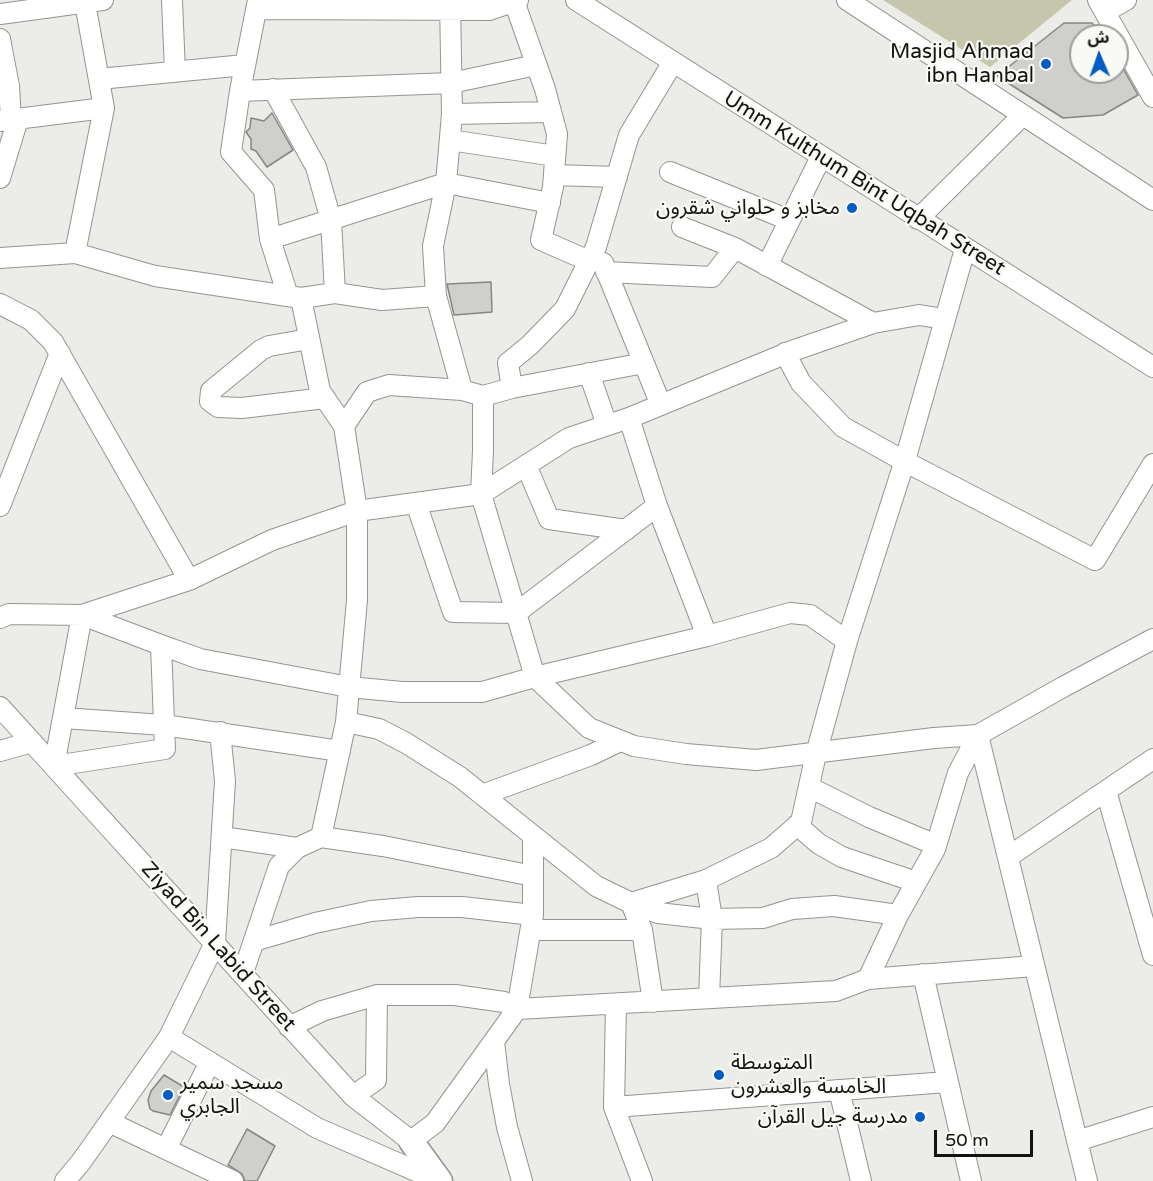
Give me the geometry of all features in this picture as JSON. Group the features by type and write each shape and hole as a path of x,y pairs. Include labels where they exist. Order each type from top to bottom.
{"main road":[{"name":"Ziyad Bin Labid Street","path":"411,1141 439,1181"}],"street":[{"path":"172,0 175,72"},
{"name":"Umm Kulthum Bint Uqbah Street","path":"576,0 1153,367"},
{"path":"848,0 1153,200"},
{"path":"1126,0 1102,6 1153,97"},
{"path":"321,837 346,722 357,600 357,511 344,426 320,391 309,339 270,239 264,190 231,152 257,4 450,5 489,10 516,1 557,134 549,203 541,240 593,254 606,272 661,405"},
{"path":"0,14 94,2 99,79 104,108 75,253"},
{"path":"450,5 452,114 446,183 433,246 436,296 462,390"},
{"path":"0,39 9,86 10,120 0,178"},
{"path":"512,388 508,363 531,345 565,309 593,254 629,135 673,62"},
{"path":"99,79 245,65"},
{"path":"240,91 451,83 536,65"},
{"path":"273,89 316,167 331,220 335,293"},
{"path":"10,120 104,108"},
{"path":"452,114 551,112"},
{"path":"918,219 1023,115"},
{"path":"450,140 554,165 617,177"},
{"path":"767,266 821,157"},
{"path":"670,172 789,220"},
{"path":"270,239 446,183 549,203"},
{"path":"682,227 735,248 873,323"},
{"path":"606,272 712,278 735,248"},
{"path":"631,903 706,880 771,848 801,822 816,754 847,641 904,461 965,249"},
{"path":"0,258 75,253 155,276 294,297 335,293 382,300 436,296"},
{"path":"0,304 31,320 53,342 189,580"},
{"path":"0,618 9,614 82,615 189,580 272,540 357,511 481,494 568,438 629,418 785,353 873,323 919,315 944,319"},
{"path":"309,339 269,346 261,350 211,391 210,401 218,407 242,408 325,398"},
{"path":"0,506 60,353"},
{"path":"785,353 801,383 843,427 1095,560 1153,464"},
{"path":"344,426 367,392 389,385 462,390 483,396 512,388 644,363"},
{"path":"589,374 607,425"},
{"path":"483,396 481,494 535,677 589,728 620,741 634,746 686,754 756,760 934,738 978,735 1153,639"},
{"path":"629,418 657,506 707,636"},
{"path":"526,465 549,519 626,530"},
{"path":"416,503 453,612 516,613 657,506"},
{"path":"82,615 200,659 349,687 402,692 482,692 790,613 810,615 847,641"},
{"path":"82,615 54,766 165,749 161,645"},
{"name":"Ziyad Bin Labid Street","path":"0,707 353,1096 411,1141"},
{"path":"63,718 164,725 339,751"},
{"path":"346,722 379,729 406,742 460,777 596,886 658,913 712,919 763,918 792,909 834,906 898,915"},
{"path":"65,1181 81,1162 169,1037 215,943 225,781 220,732"},
{"path":"868,979 898,915 936,845 958,773 978,735"},
{"path":"978,735 1087,1181"},
{"path":"482,795 580,759 620,741"},
{"path":"0,751 32,742"},
{"path":"1008,857 1153,759"},
{"path":"809,787 869,817 936,845"},
{"path":"1106,791 1153,955"},
{"path":"797,825 819,844 842,857 916,882"},
{"path":"222,837 297,848"},
{"path":"243,973 279,866 297,848 321,837 383,846 533,876"},
{"path":"411,1141 435,1123 517,1009 532,923 533,837"},
{"path":"706,880 712,919 709,998"},
{"path":"631,903 642,930 652,1002"},
{"path":"254,940 315,923 371,911 418,907 462,907 532,923 642,930"},
{"path":"289,1027 322,1011 377,995 455,995 504,1002 517,1009 836,991 868,979 1034,966"},
{"path":"923,974 971,1181"},
{"path":"353,1096 376,1080 377,995"},
{"path":"616,1004 614,1107 642,1181"},
{"path":"169,1037 317,1128 439,1181"},
{"path":"494,1042 507,1127 522,1181"},
{"path":"166,1149 210,1062"},
{"path":"614,1107 947,1082"},
{"path":"839,1090 861,1181"},
{"path":"1077,1141 1153,1117"},
{"path":"109,1122 233,1181"}],"green space":[{"path":"883,0 1072,0 990,67"}],"building":[{"name":"Masjid Ahmad ibn Hanbal","path":"1064,23 1092,23 1069,24 1069,84 1129,84 1129,79 1138,95 1103,115 1063,118 997,76"},
{"path":"272,113 293,150 267,167 256,151 251,149 251,139 246,132 250,128 251,118 264,121"},
{"path":"491,282 492,312 454,315 447,284"},
{"name":"مسجد سمير الجابري","path":"164,1075 184,1087 170,1115 150,1109 148,1100 151,1091"},
{"path":"247,1129 275,1146 257,1181 245,1181 242,1174 228,1165"}],"place":[{"name":"Masjid Ahmad ibn Hanbal","path":"1046,64"},
{"name":"مخابز و حلواني شقرون","path":"852,208"},
{"name":"المتوسطة الخامسة والعشرون","path":"719,1075"},
{"name":"مسجد سمير الجابري","path":"168,1095"},
{"name":"مدرسة جيل القرآن","path":"920,1117"}]}
